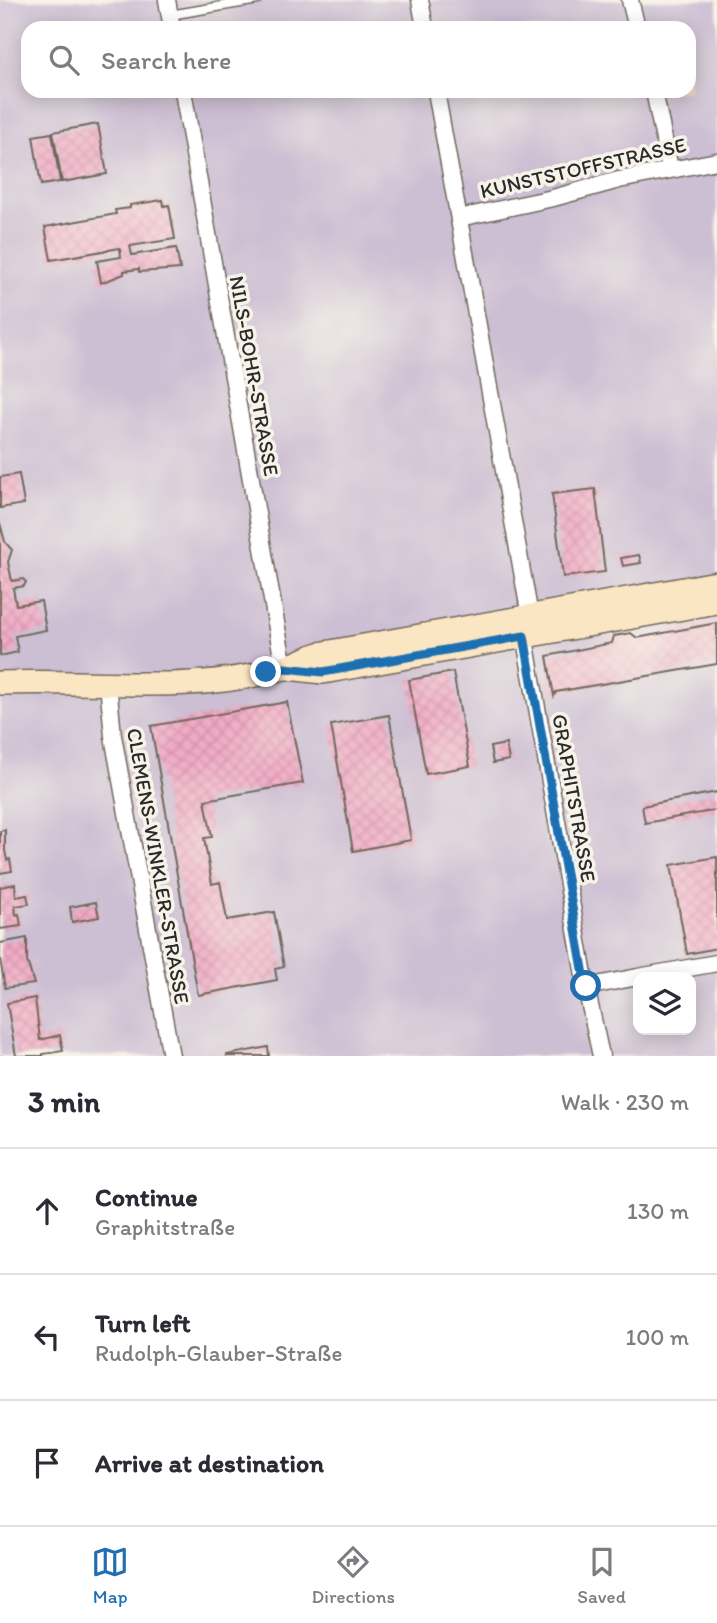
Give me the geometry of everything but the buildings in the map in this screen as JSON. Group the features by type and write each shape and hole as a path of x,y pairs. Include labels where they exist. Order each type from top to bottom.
{"street":[{"path":"419,0 424,21"},
{"path":"630,0 636,21"},
{"name":"NILS-BOHR-STRASSE","path":"184,98 285,668"},
{"name":"GRAPHITSTRASSE","path":"437,98 586,986 601,1056"},
{"path":"655,98 670,169"},
{"name":"KUNSTSTOFFSTRASSE","path":"459,218 717,160"},
{"path":"0,683 195,682 285,668 323,672 525,623 717,583"},
{"path":"525,623 717,602"},
{"name":"CLEMENS-WINKLER-STRASSE","path":"108,683 113,736 171,1056"},
{"path":"666,972 717,963"},
{"path":"586,986 633,978"}],"lane":[{"path":"170,14 258,0"}],"shaded area":[{"path":"0,0 717,0 717,1056 0,1056"}],"route":[{"path":"266,672 285,668 323,672 524,636 586,986"}]}
